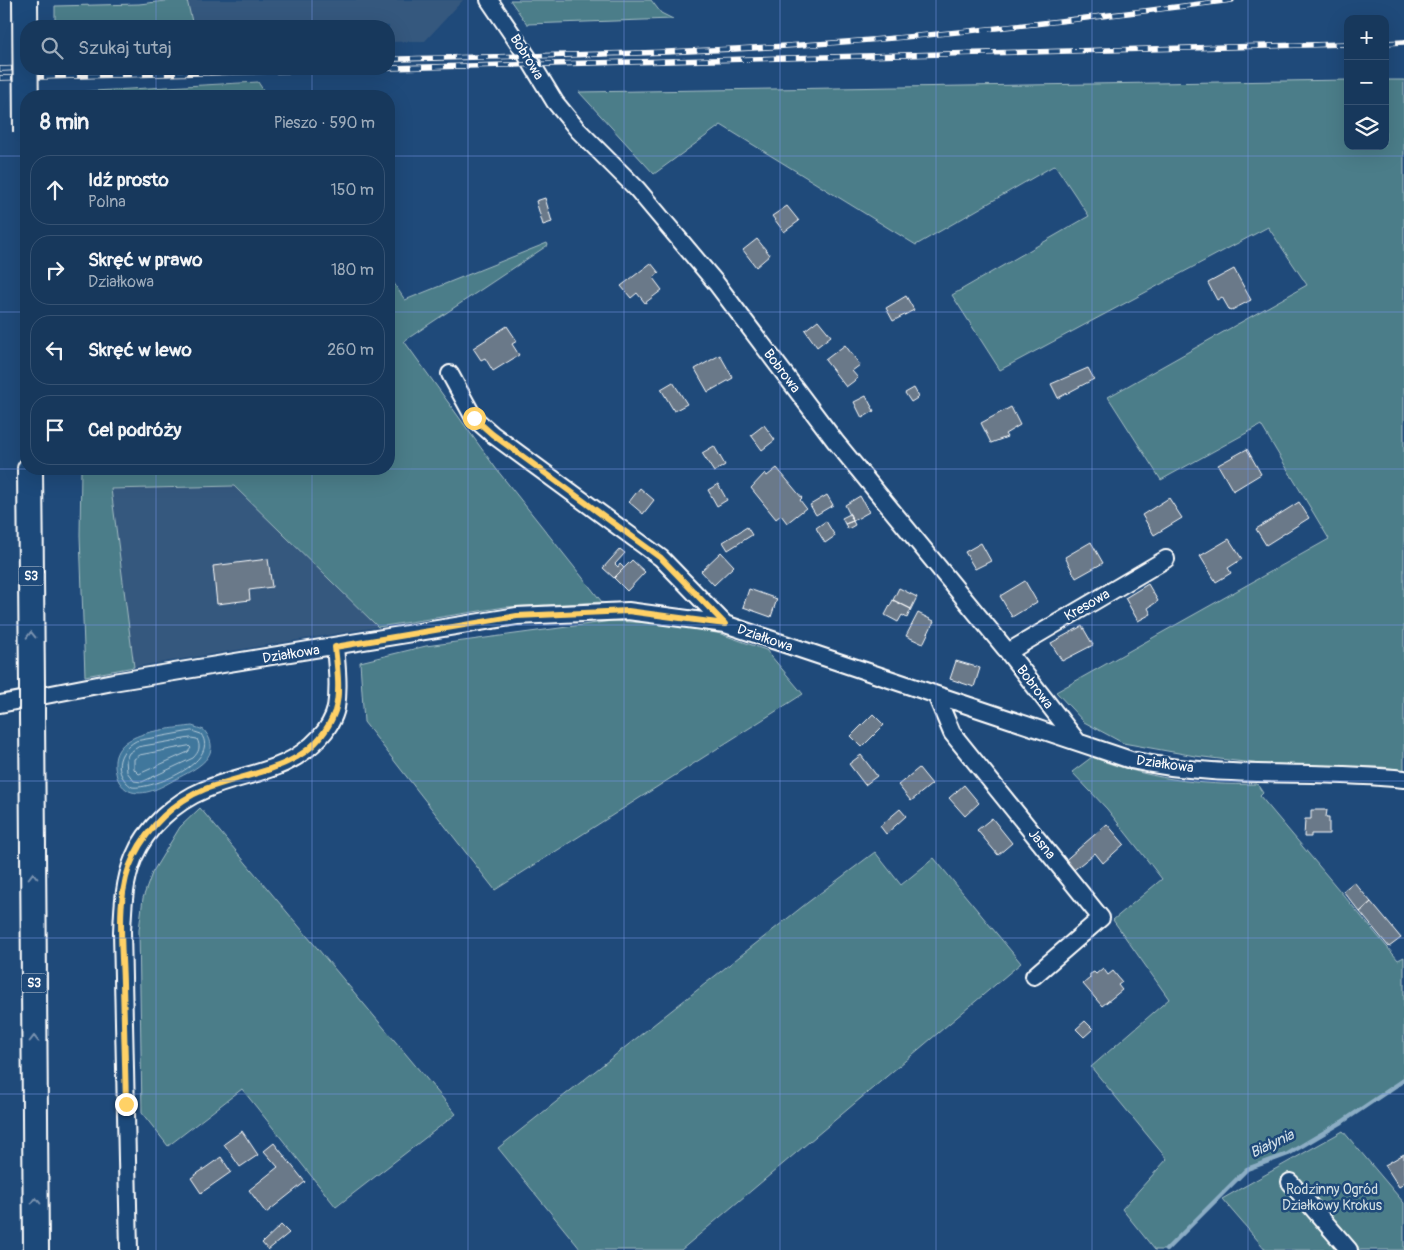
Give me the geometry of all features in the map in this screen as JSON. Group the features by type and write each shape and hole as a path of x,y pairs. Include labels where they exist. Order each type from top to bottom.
{"highway":[{"path":"25,0 25,20"},
{"path":"26,75 26,90"},
{"name":"S3","path":"30,475 36,1250"}],"street":[{"name":"Bobrowa","path":"489,0 555,102 578,130 637,189 712,278 835,441 1008,652 1077,741"},
{"path":"450,374 460,395 480,424 661,558 725,624"},
{"name":"Kresowa","path":"1008,652 1166,559"},
{"name":"Działkowa","path":"0,704 113,682 517,616 628,611 725,624 1130,760 1161,767 1282,774 1370,775 1404,779"},
{"path":"129,1250 122,932 123,892 134,856 155,826 180,802 204,789 284,765 307,752 326,730 336,709 338,679 335,647"},
{"name":"Jasna","path":"936,695 952,733 1101,918 1034,976"},
{"path":"1290,1182 1349,1250"}],"shaded area":[{"path":"187,0 463,0 425,41 395,42 395,20 192,20"},
{"path":"234,486 378,627 134,667 111,489"}],"green space":[{"path":"187,0 192,20 55,20 55,6 139,4"},
{"path":"510,0 651,0 661,13 673,19 527,24"},
{"path":"1344,80 1344,150 1389,150 1389,80 1404,80 1404,770 1382,767 1269,765 1195,756 1123,743 1084,722 1056,692 1329,539 1261,425 1161,480 1108,397 1307,285 1268,227 1000,370 952,295 1089,216 1055,165 916,245 721,125 654,174 579,92"},
{"path":"258,82 263,90 112,90"},
{"path":"547,243 548,245 404,341 497,470 602,602 505,607 378,627 234,486 111,489 134,667 85,676 80,535 81,475 395,475 395,285 405,300"},
{"path":"612,621 672,624 721,634 766,650 803,694 495,890 364,722 360,662 426,646"},
{"path":"1092,757 1132,770 1173,779 1215,784 1257,784 1263,793 1260,796 1398,960 1404,957 1404,1080 1342,1122 1288,1154 1247,1169 1166,1250 1155,1250 1122,1209 1167,1159 1091,1067 1169,999 1113,920 1162,879 1107,809 1072,772"},
{"path":"200,808 456,1114 336,1207 242,1089 168,1146 142,1113 139,930 143,898 152,873 180,827"},
{"path":"875,852 901,885 934,858 1021,963 681,1250 581,1250 498,1148 807,903"},
{"name":"Rodzinny Ogród Działkowy Krokus","path":"1343,1131 1404,1203 1404,1250 1266,1250 1222,1199"}],"water":[{"path":"192,726 204,730 210,739 211,747 209,754 199,766 166,785 143,793 132,792 121,785 116,773 115,759 120,748 128,741 140,735"}],"building":[{"path":"545,198 552,222 543,225 536,201"},
{"path":"787,206 799,221 784,232 772,216"},
{"path":"757,239 770,255 756,267 743,250"},
{"path":"651,263 659,273 653,278 662,290 645,303 637,293 631,298 621,286"},
{"path":"1234,269 1251,300 1230,311 1222,297 1217,300 1208,283"},
{"path":"906,296 914,310 893,321 886,308"},
{"path":"818,320 831,336 817,347 805,330"},
{"path":"507,326 517,341 512,344 519,355 493,371 485,358 481,360 473,348"},
{"path":"845,345 860,365 852,371 858,378 846,387 825,360"},
{"path":"720,355 733,378 708,392 695,369"},
{"path":"1088,368 1094,379 1058,398 1051,384"},
{"path":"673,382 687,404 674,411 661,389"},
{"path":"914,388 919,397 911,402 905,393"},
{"path":"866,396 874,411 862,418 854,402"},
{"path":"1011,407 1020,425 1005,434 1007,437 991,443 981,423"},
{"path":"764,425 775,440 762,450 751,435"},
{"path":"714,446 725,465 714,472 702,453"},
{"path":"1247,449 1261,474 1233,491 1218,465"},
{"path":"777,468 802,498 800,500 806,508 787,523 781,515 776,519 751,488 765,473 767,476"},
{"path":"718,484 727,500 717,506 708,490"},
{"path":"640,488 654,500 643,514 629,502"},
{"path":"827,495 833,505 816,515 810,505"},
{"path":"860,496 869,512 853,521 845,505"},
{"path":"1169,498 1182,518 1154,535 1142,515"},
{"path":"1299,502 1309,518 1266,545 1256,529"},
{"path":"850,514 853,521 845,524 842,518"},
{"path":"826,521 835,536 825,543 816,528"},
{"path":"853,521 855,525 848,529 845,524"},
{"path":"747,527 752,535 728,550 723,542"},
{"path":"1229,539 1242,559 1228,568 1231,573 1216,582 1200,556"},
{"path":"1091,542 1103,563 1076,578 1065,557"},
{"path":"981,543 991,561 975,569 965,552"},
{"path":"620,549 625,553 615,564 618,567 620,564 624,568 614,578 603,568"},
{"path":"721,552 734,566 714,585 701,571"},
{"path":"268,559 272,587 249,590 250,600 217,604 213,566"},
{"path":"632,560 645,572 627,591 614,578"},
{"path":"1025,581 1037,602 1012,617 1000,596"},
{"path":"1148,584 1158,601 1148,608 1151,614 1138,621 1125,598"},
{"path":"899,588 917,597 911,609 893,600"},
{"path":"749,589 777,599 771,617 743,607"},
{"path":"893,600 911,609 907,618 902,615 898,622 885,615"},
{"path":"918,613 934,621 923,644 906,636"},
{"path":"1082,626 1093,645 1062,661 1051,643"},
{"path":"956,661 980,668 974,687 950,679"},
{"path":"873,714 884,725 862,747 851,736"},
{"path":"861,755 877,776 865,785 849,764"},
{"path":"919,768 932,784 911,801 898,785"},
{"path":"964,785 979,803 965,816 949,798"},
{"path":"900,809 906,816 886,834 880,826"},
{"path":"1311,810 1327,810 1326,817 1329,817 1329,834 1311,834 1311,837 1304,837 1305,819 1311,819"},
{"path":"992,818 1012,843 998,855 977,830"},
{"path":"1107,824 1124,844 1103,863 1095,853 1070,873 1062,863"},
{"path":"1354,882 1371,902 1360,912 1343,891"},
{"path":"1371,902 1401,938 1389,947 1360,912"},
{"path":"1103,968 1108,975 1113,971 1122,982 1118,985 1122,990 1102,1006 1083,984 1090,978 1090,974 1094,972 1096,974"},
{"path":"1085,1021 1093,1029 1084,1037 1076,1029"},
{"path":"242,1131 258,1155 240,1167 224,1144"},
{"path":"274,1143 305,1182 266,1213 249,1190 278,1167 264,1151"},
{"path":"1404,1154 1404,1184 1399,1187 1385,1165"},
{"path":"221,1157 231,1172 201,1193 191,1178"},
{"path":"281,1225 289,1233 268,1250 262,1243"}],"waterway":[{"name":"Białynia","path":"1166,1250 1247,1169 1288,1154 1342,1122 1404,1080"}],"railway":[{"path":"395,59 647,53 801,45 963,32 1232,0"},
{"path":"1389,43 1404,42"},
{"path":"395,68 1344,44"},
{"path":"0,69 20,68"},
{"path":"0,78 120,75"}],"route":[{"path":"126,1104 122,932 123,892 134,856 155,826 180,802 204,789 284,765 307,752 326,730 336,709 338,679 335,647 517,616 628,611 725,624 661,558 492,434 474,418"}]}
